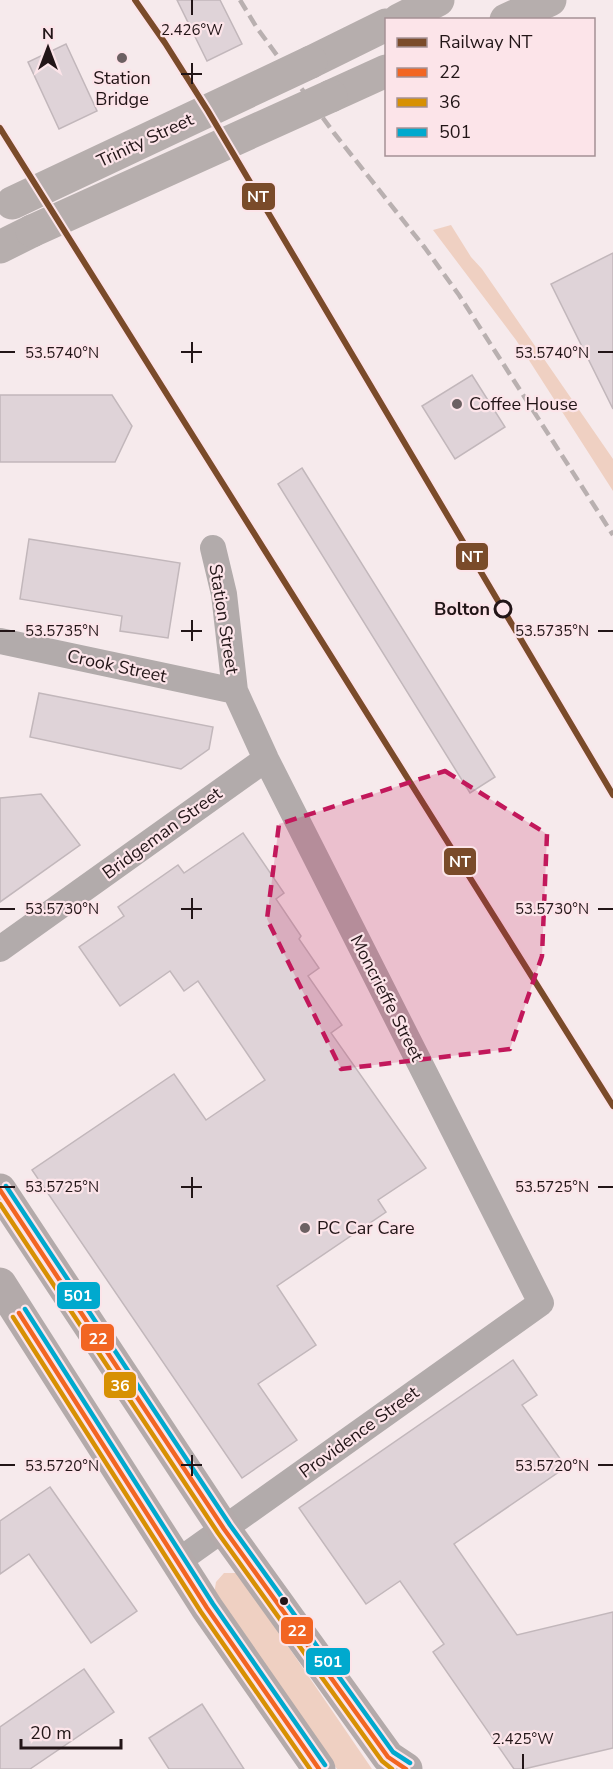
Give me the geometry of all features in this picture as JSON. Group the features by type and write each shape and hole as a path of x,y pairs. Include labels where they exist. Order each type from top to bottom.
{"main road":[{"path":"403,18 438,0"},
{"path":"510,18 550,0"},
{"name":"Trinity Street","path":"6,205 385,26"},
{"name":"Trinity Street","path":"0,247 385,72"}],"street":[{"name":"Station Street","path":"213,548 224,594 235,691"},
{"name":"Crook Street","path":"0,641 235,691"},
{"name":"Moncrieffe Street","path":"235,691 266,759 541,1303"},
{"name":"Bridgeman Street","path":"0,949 266,759"},
{"path":"0,1190 224,1529 388,1756 406,1769"},
{"path":"0,1284 207,1608 319,1769"},
{"name":"Providence Street","path":"177,1562 541,1303"}],"highlighted area":[{"path":"445,771 547,834 542,956 510,1049 341,1069 267,919 279,824"}],"shaded area":[{"path":"451,225 613,459 613,491 516,340 433,230"},
{"path":"224,1573 238,1573 372,1769 337,1769 214,1594 216,1582"}],"building":[{"path":"177,0 220,0 242,44 207,61"},
{"path":"66,44 97,111 59,129 28,62"},
{"path":"613,253 613,409 551,284"},
{"path":"472,375 505,427 455,459 422,406"},
{"path":"0,395 112,395 132,426 115,462 0,462"},
{"path":"302,468 495,777 470,793 278,484"},
{"path":"29,539 180,563 168,638 120,631 122,616 20,599"},
{"path":"39,693 213,727 209,749 181,769 30,737"},
{"path":"41,794 80,845 0,902 0,798"},
{"path":"243,833 284,893 276,899 319,968 308,976 342,1025 331,1033 426,1168 378,1200 386,1212 277,1286 316,1345 258,1384 297,1440 242,1478 32,1170 174,1074 206,1120 265,1080 198,981 184,991 170,971 120,1006 79,947 124,916 118,907 178,865 184,873"},
{"path":"513,1360 537,1395 522,1405 566,1467 454,1544 517,1635 613,1612 613,1748 524,1769 514,1769 433,1652 444,1644 400,1581 366,1604 299,1508"},
{"path":"50,1487 137,1611 91,1643 29,1554 0,1574 0,1521"},
{"path":"84,1669 114,1712 30,1769 0,1769 0,1727"},
{"path":"202,1704 244,1769 169,1769 149,1738"}],"railway":[{"path":"240,0 257,28 334,133 459,295 613,535"}],"rail line":[{"name":"NT","path":"135,0 208,111 613,795"},
{"name":"NT","path":"0,128 613,1106"}],"transit line":[{"name":"501","path":"6,1186 230,1525 393,1752 410,1763"},
{"name":"22","path":"0,1190 224,1529 388,1757 406,1769"},
{"name":"36","path":"0,1204 218,1533 382,1761 392,1769"},
{"name":"501","path":"25,1309 213,1604 325,1765"},
{"name":"22","path":"19,1313 207,1608 319,1769"},
{"name":"36","path":"13,1317 201,1612 310,1769"}],"place":[{"name":"Station Bridge","path":"122,58"},
{"name":"Coffee House","path":"457,404"},
{"name":"Bolton","path":"503,609"},
{"name":"PC Car Care","path":"305,1228"}]}
